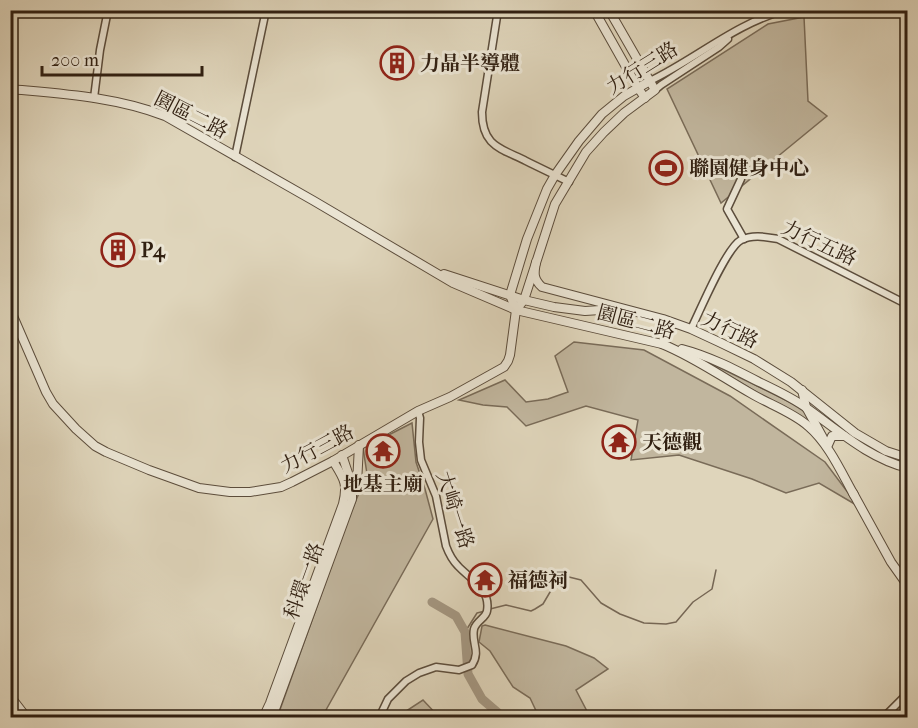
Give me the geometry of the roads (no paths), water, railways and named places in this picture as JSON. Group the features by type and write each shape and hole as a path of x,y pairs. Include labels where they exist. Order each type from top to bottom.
{"street":[{"path":"94,98 108,10"},
{"path":"235,157 266,10"},
{"path":"498,10 482,112 482,123 487,136 495,146 507,153 569,182"},
{"path":"594,10 645,98"},
{"path":"609,10 655,90"},
{"name":"力行三路","path":"10,309 53,404 95,446 106,453 199,488 250,492 281,487 333,461 418,411 450,397 504,367 510,355 516,310 510,295 537,213 555,175 579,141 602,114 624,96 714,43 767,15 786,10"},
{"name":"力行三路","path":"516,310 524,300 555,204 586,152 624,113 661,85 719,47 736,32"},
{"name":"園區二路","path":"10,89 94,98 142,107 165,116 453,283 516,310 662,344 682,352 809,426 828,450 891,562 908,586"},
{"path":"691,329 729,251 744,239 727,209 741,178"},
{"name":"力行五路","path":"744,239 761,236 778,239 908,305"},
{"name":"力行路","path":"536,262 535,280 542,287 673,322 691,329 754,359 785,378 855,433 886,451 908,458"},
{"name":"園區二路","path":"434,271 524,300 554,307 585,310 625,309"},
{"path":"662,344 673,322"},
{"name":"力行路","path":"662,344 718,361 806,407 845,436 881,458 908,468"},
{"name":"園區二路","path":"801,390 806,407 854,495"},
{"name":"大崎一路","path":"380,717 388,699 405,681 419,673 436,667 450,670 463,669 472,665 477,654 474,629 486,614 487,609 486,595 448,553 436,496 421,460 418,411"},
{"path":"828,445 832,436 845,436"},
{"name":"科環一路","path":"270,717 357,484 359,445"},
{"path":"342,455 350,475 353,495"},
{"name":"科環一路","path":"263,717 343,504 346,485 333,461"},
{"path":"886,717 908,690"},
{"path":"10,696 27,717"}],"waterway":[{"path":"490,609 506,605 531,611 543,604 553,587 565,576 581,580 601,603 620,614 644,623 666,624 676,622 693,602 712,589 716,570"},
{"path":"432,602 456,616 465,632 468,674 482,699 504,718"},
{"path":"465,632 477,613 485,611"}],"place":[{"name":"力晶半導體","path":"397,63"},
{"name":"聯園健身中心","path":"666,168"},
{"name":"P4","path":"118,250"},
{"name":"天德觀","path":"619,442"},
{"name":"地基主廟","path":"383,451"},
{"name":"福德祠","path":"485,580"}]}
